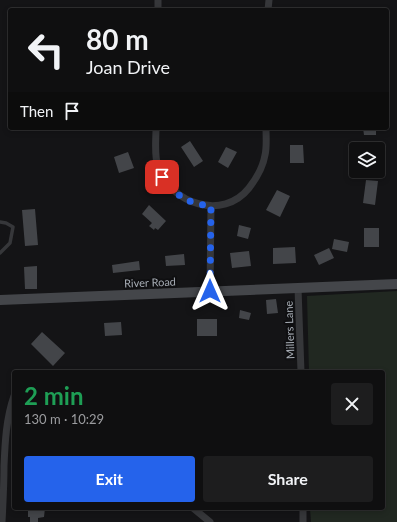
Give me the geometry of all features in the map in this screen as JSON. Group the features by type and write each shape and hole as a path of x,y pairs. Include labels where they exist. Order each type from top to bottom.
{"street":[{"path":"156,130 156,157 162,177 180,196 198,204 211,206 234,201 250,188 256,179 264,160 266,150 266,130"},
{"path":"210,291 211,206"},
{"name":"River Road","path":"0,300 397,284"},
{"name":"Millers Lane","path":"298,288 301,370"},
{"path":"2,522 7,422 12,401"},
{"path":"195,510 208,521"},
{"path":"303,510 303,522"}],"lane":[{"path":"0,222 6,223 13,227 10,243 0,253"}],"shaded area":[{"path":"397,291 397,522 311,522 310,510 385,510 385,370 309,370 307,296"}],"building":[{"path":"363,130 376,130 376,135 364,135"},
{"path":"190,141 203,161 194,167 181,147"},
{"path":"290,145 303,145 304,163 290,163"},
{"path":"226,147 237,152 228,168 218,162"},
{"path":"128,152 134,168 119,173 114,157"},
{"path":"366,180 378,181 375,205 363,203"},
{"path":"277,190 290,196 280,217 266,210"},
{"path":"149,205 166,221 158,230 155,228 154,230 149,226 152,223 142,214"},
{"path":"35,209 38,245 25,246 22,210"},
{"path":"239,225 251,228 248,239 237,236"},
{"path":"364,228 379,228 379,247 364,247"},
{"path":"334,239 349,242 347,252 332,249"},
{"path":"295,247 296,263 273,264 273,248"},
{"path":"329,248 334,258 319,265 314,255"},
{"path":"249,251 251,266 232,268 230,253"},
{"path":"184,254 185,265 166,266 165,256"},
{"path":"139,261 140,270 113,273 112,265"},
{"path":"37,266 37,289 25,289 24,267"},
{"path":"276,299 278,313 267,314 266,300"},
{"path":"240,310 251,313 249,320 239,318"},
{"path":"197,319 217,319 217,336 197,336"},
{"path":"121,322 122,335 105,336 104,323"},
{"path":"42,332 65,353 53,366 31,344"},
{"path":"28,510 45,510 44,517 38,518 38,522 30,522"}],"route":[{"path":"162,177 180,196 198,204 211,206 210,291"}]}
